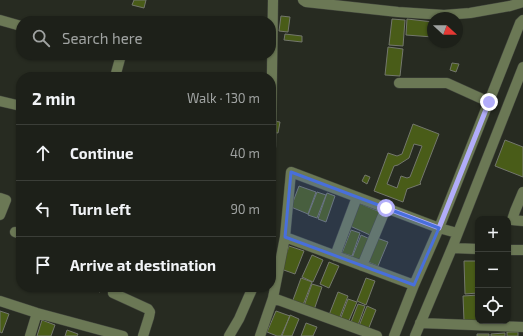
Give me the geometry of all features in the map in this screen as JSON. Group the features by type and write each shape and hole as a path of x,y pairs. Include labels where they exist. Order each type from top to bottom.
{"street":[{"path":"273,0 273,16"},
{"path":"303,0 306,2 398,12 444,15 470,13 510,6 523,2"},
{"path":"0,20 16,25"},
{"path":"394,336 439,228 520,23 523,20"},
{"path":"116,72 120,60"},
{"path":"272,60 272,72"},
{"path":"415,336 452,248 523,68"},
{"path":"398,83 447,83 489,102"},
{"path":"0,101 16,105"},
{"path":"276,283 285,237 291,172 439,228 457,233"},
{"path":"523,192 512,220 523,221"},
{"path":"335,256 358,197"},
{"path":"0,198 6,200 0,215"},
{"path":"362,266 386,208"},
{"path":"285,237 414,285"},
{"path":"452,248 475,249"},
{"path":"511,250 523,250"},
{"path":"229,336 239,319 251,292"},
{"path":"260,336 274,292"},
{"path":"113,293 148,309 150,312 149,317 142,336"},
{"path":"273,298 377,336"},
{"path":"0,301 37,313 122,336"},
{"path":"30,336 37,313"},
{"path":"420,323 523,327"}],"highlighted area":[{"path":"291,172 439,228 414,285 285,237"}],"building":[{"path":"134,0 146,0 144,8 132,5"},
{"path":"281,16 290,17 288,32 279,31"},
{"path":"392,19 405,20 403,46 389,45"},
{"path":"407,19 427,21 427,37 406,35"},
{"path":"285,34 302,36 302,42 284,40"},
{"path":"388,47 403,49 400,76 385,75"},
{"path":"452,63 459,64 456,72 450,70"},
{"path":"276,121 280,122 278,133 276,133"},
{"path":"413,124 439,134 420,183 421,184 407,189 403,202 374,191 388,153 397,156 402,154","holes":["414,144 422,146 410,177 407,178 401,176 397,188 387,184 394,166 409,158"]},
{"path":"505,140 523,147 523,177 495,166"},
{"path":"365,175 370,177 367,184 362,181"},
{"path":"299,186 316,192 308,214 291,207"},
{"path":"317,192 326,195 317,218 308,215"},
{"path":"327,193 335,196 326,222 318,219"},
{"path":"359,203 380,212 370,235 350,226"},
{"path":"351,230 360,233 352,256 342,253"},
{"path":"361,235 370,239 361,262 352,258"},
{"path":"377,238 388,242 378,266 368,262"},
{"path":"289,246 304,251 295,274 281,269"},
{"path":"312,255 323,260 313,282 302,277"},
{"path":"464,261 475,261 475,293 465,294"},
{"path":"329,262 339,266 329,288 320,284"},
{"path":"301,278 312,282 303,305 293,300"},
{"path":"366,278 375,281 366,305 357,301"},
{"path":"312,284 322,287 314,310 304,306"},
{"path":"338,292 348,296 339,319 329,315"},
{"path":"475,295 475,321 464,321 463,296"},
{"path":"348,299 357,302 348,323 340,320"},
{"path":"358,304 365,306 358,325 351,322"},
{"path":"367,306 376,310 368,330 359,326"},
{"path":"0,311 9,314 2,333 0,332"},
{"path":"276,311 290,316 281,336 267,332"},
{"path":"290,315 299,319 292,336 282,336"},
{"path":"42,320 55,325 51,336 37,336"},
{"path":"306,323 317,327 313,336 301,336"},
{"path":"67,330 78,334 77,336 65,336"},
{"path":"507,332 518,332 518,336 507,336"},
{"path":"505,333 505,336 491,336 491,334"},
{"path":"477,334 489,334 489,336 477,336"}],"route":[{"path":"386,208 439,228 489,102"}]}
